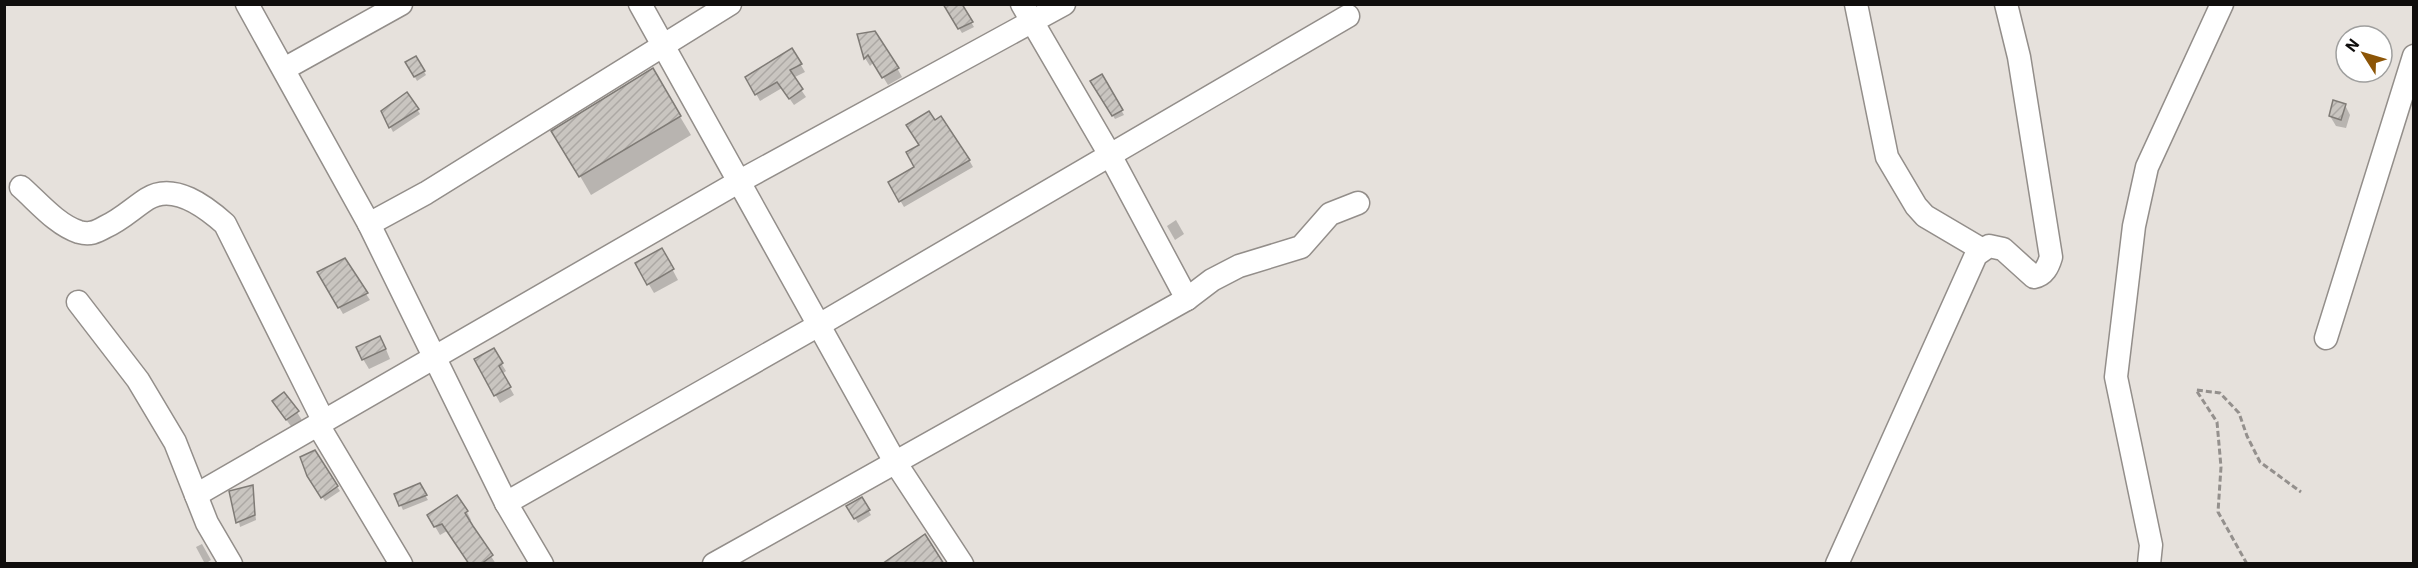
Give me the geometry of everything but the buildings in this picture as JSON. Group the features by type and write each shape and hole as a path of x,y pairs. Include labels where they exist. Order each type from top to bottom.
{"street":[{"path":"247,4 369,224 506,503 542,564"},
{"path":"284,69 400,4"},
{"path":"640,4 895,462 962,564"},
{"path":"369,224 426,193 730,4"},
{"path":"196,495 1028,14 1064,4"},
{"path":"1856,4 1887,157 1916,206 1925,216 1981,249"},
{"path":"1842,562 1976,255 1981,249 1989,246 2003,249 2034,277 2048,266 2051,257 2019,57 2006,4"},
{"path":"2148,564 2151,545 2116,376 2134,226 2147,167 2222,4"},
{"path":"1028,14 1110,155 1187,298"},
{"path":"506,503 819,325 1348,16"},
{"path":"2326,338 2414,56"},
{"path":"21,187 62,223 78,232 92,234 118,221 150,197 182,195 208,209 225,224 321,423 401,564"},
{"path":"714,564 1187,298 1212,280 1239,266 1301,246 1330,214 1358,203"},
{"path":"78,302 138,380 175,442 207,523 231,564"}],"path":[{"path":"2247,564 2218,512 2221,467 2217,422 2196,390 2220,393 2240,413 2247,436 2260,462 2301,492"}]}
